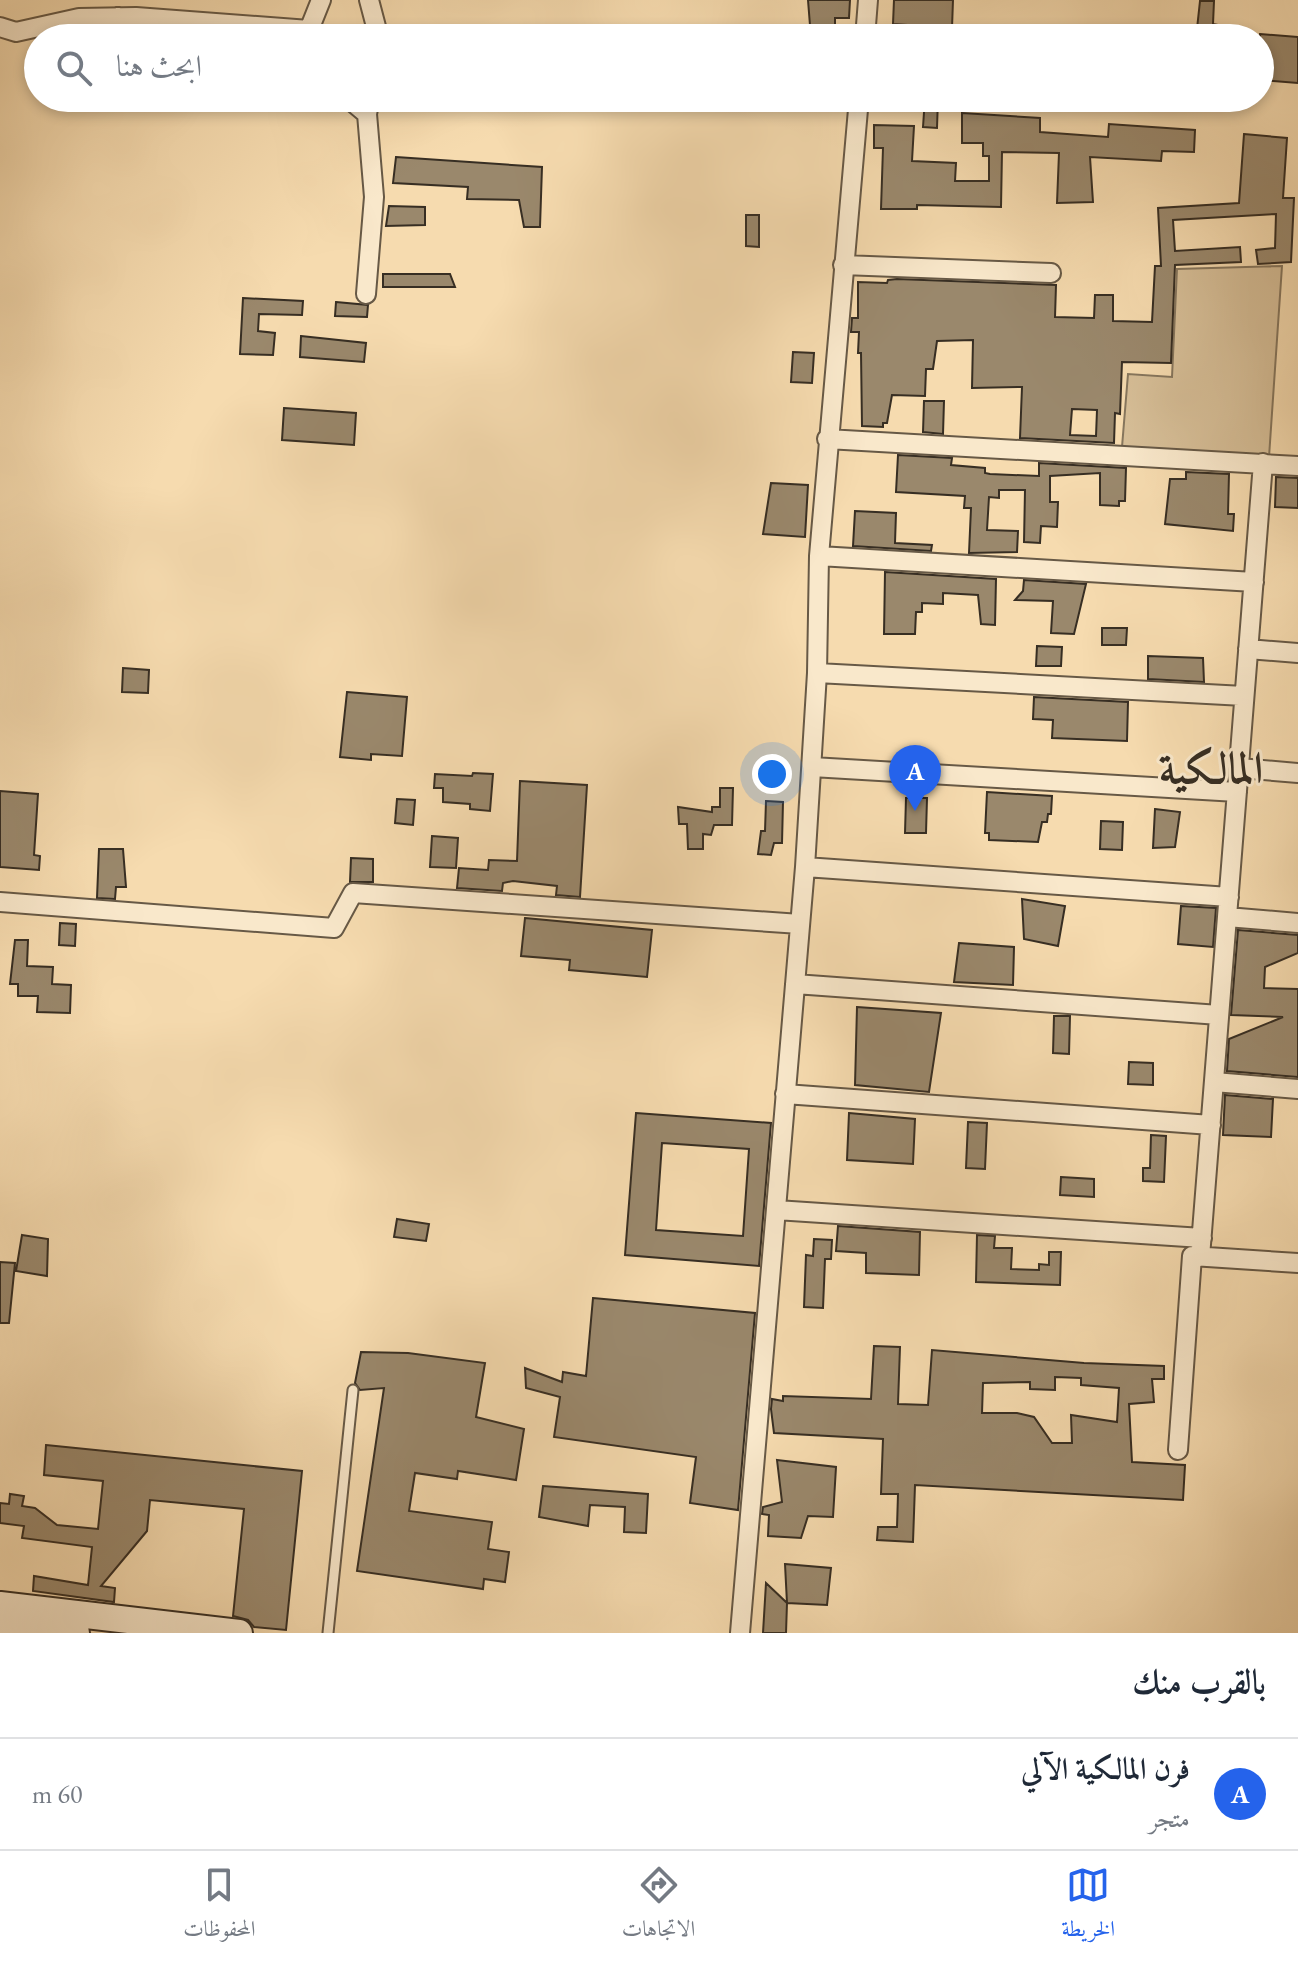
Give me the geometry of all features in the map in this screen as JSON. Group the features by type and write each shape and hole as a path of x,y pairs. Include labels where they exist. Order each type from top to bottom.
{"main road":[{"path":"0,1605 123,1626 239,1633"},
{"path":"0,1624 76,1633"}],"street":[{"path":"311,24 321,0"},
{"path":"369,0 375,24"},
{"path":"866,24 868,0"},
{"path":"118,17 127,24"},
{"path":"52,24 79,18 118,17 221,24"},
{"path":"0,27 16,32 24,30"},
{"path":"366,294 374,197 368,112"},
{"path":"740,1633 805,867 827,439 858,112"},
{"path":"843,265 1051,273"},
{"path":"827,439 1298,466"},
{"path":"1178,1450 1192,1256 1201,1247 1263,463"},
{"path":"819,556 1254,582"},
{"path":"1248,649 1298,653"},
{"path":"817,673 1244,696"},
{"path":"812,767 1237,792"},
{"path":"1239,768 1298,773"},
{"path":"805,867 1229,897"},
{"path":"0,902 334,928 353,893 800,924"},
{"path":"1227,917 1298,923"},
{"path":"795,984 1219,1015"},
{"path":"1214,1082 1298,1089"},
{"path":"785,1094 1211,1125"},
{"path":"776,1210 1201,1247 1298,1263"}],"lane":[{"path":"328,1633 353,1390"}],"shaded area":[{"path":"1282,266 1269,457 1122,447 1128,374 1172,377 1177,269"}],"building":[{"path":"808,0 850,0 849,18 835,18 835,24 810,24"},
{"path":"894,0 953,0 952,24 893,24"},
{"path":"1200,1 1214,1 1213,24 1198,24"},
{"path":"1274,35 1298,37 1298,83 1274,81"},
{"path":"924,112 938,112 937,128 923,127"},
{"path":"962,113 1040,118 1040,132 1108,137 1109,124 1195,130 1194,152 1162,151 1161,161 1090,157 1093,202 1057,203 1059,153 1002,152 1001,207 917,205 917,209 881,209 883,148 874,148 874,125 914,126 912,161 956,163 955,181 989,181 989,156 983,156 983,143 962,143"},
{"path":"1244,134 1287,138 1283,198 1294,198 1291,262 1258,264 1256,250 1275,248 1276,214 1173,220 1175,251 1240,247 1241,262 1175,265 1171,363 1122,362 1120,414 1115,413 1114,443 1020,438 1022,387 972,388 973,340 937,341 933,369 926,369 925,396 892,395 887,423 883,423 883,427 862,426 859,332 851,332 852,318 858,318 858,282 887,283 888,280 897,279 1056,285 1055,317 1094,318 1095,295 1113,295 1113,321 1152,322 1155,266 1161,266 1158,208 1239,203","holes":["1072,409 1097,410 1096,436 1070,435"]},
{"path":"396,157 542,167 540,227 524,227 519,200 467,199 468,187 393,183"},
{"path":"389,206 425,207 425,225 386,226"},
{"path":"746,215 759,215 759,247 746,246"},
{"path":"383,274 450,274 455,287 383,287"},
{"path":"243,298 303,301 302,315 259,314 258,331 275,333 273,355 240,354"},
{"path":"336,302 368,305 367,317 335,316"},
{"path":"301,336 366,343 364,362 300,357"},
{"path":"793,352 814,353 812,383 791,382"},
{"path":"924,401 944,401 943,434 923,432"},
{"path":"284,408 356,413 354,445 282,440"},
{"path":"898,455 952,458 951,465 985,468 985,473 990,474 1039,476 1039,463 1126,468 1125,501 1119,501 1119,506 1100,505 1100,473 1050,476 1050,502 1058,502 1057,527 1041,526 1040,543 1024,542 1025,490 999,490 999,498 989,497 987,530 1018,531 1017,552 969,553 971,508 964,508 965,496 896,492"},
{"path":"1186,472 1229,474 1228,514 1234,514 1233,531 1165,524 1170,479 1186,479"},
{"path":"1276,477 1298,478 1298,508 1275,507"},
{"path":"771,483 808,485 805,537 763,534"},
{"path":"855,511 896,513 895,543 932,545 931,551 853,546"},
{"path":"885,572 996,579 995,625 981,624 978,595 943,593 943,604 922,603 922,612 916,612 915,634 884,634"},
{"path":"1024,580 1086,584 1074,634 1051,633 1053,601 1015,600 1023,591"},
{"path":"1102,628 1127,628 1126,645 1102,645"},
{"path":"1037,646 1062,647 1061,666 1036,666"},
{"path":"1148,656 1203,658 1204,682 1148,679"},
{"path":"123,668 149,670 148,693 122,692"},
{"path":"347,692 407,697 402,756 371,754 371,760 340,757"},
{"path":"1034,697 1128,702 1127,741 1052,738 1053,720 1033,719"},
{"path":"473,773 493,774 490,811 470,809 470,804 443,802 443,788 434,788 435,774 472,776"},
{"path":"520,781 587,785 580,897 556,895 557,886 513,881 503,883 502,891 457,888 459,868 488,870 489,860 517,861"},
{"path":"720,788 733,788 732,825 714,825 711,835 703,834 703,849 688,849 687,824 679,824 678,807 712,812 712,807 720,807"},
{"path":"0,791 38,794 34,855 40,856 39,870 0,867"},
{"path":"987,792 1052,796 1051,814 1048,814 1047,822 1042,822 1038,842 989,840 989,833 985,833"},
{"path":"906,798 927,798 926,833 905,833"},
{"path":"397,799 415,800 413,825 395,823"},
{"path":"766,801 783,802 782,843 774,843 771,855 758,854 761,831 765,831"},
{"path":"1155,809 1180,812 1175,847 1153,848"},
{"path":"1101,821 1123,822 1122,850 1100,849"},
{"path":"432,836 458,838 456,868 430,867"},
{"path":"99,849 123,849 126,887 116,887 115,899 97,898"},
{"path":"351,858 373,859 373,882 350,882"},
{"path":"1022,899 1065,906 1058,946 1024,939"},
{"path":"1181,906 1216,908 1213,947 1178,944"},
{"path":"525,918 652,930 647,977 569,970 570,960 521,956"},
{"path":"60,923 76,924 75,946 59,945"},
{"path":"1238,930 1298,935 1298,953 1265,967 1264,988 1298,989 1298,1077 1227,1071 1229,1039 1283,1017 1231,1015"},
{"path":"15,940 28,940 27,966 53,967 52,984 71,985 70,1013 37,1012 38,996 18,996 18,984 10,984"},
{"path":"959,943 1014,947 1013,985 954,982"},
{"path":"857,1007 941,1013 929,1092 855,1085"},
{"path":"1054,1016 1070,1016 1069,1054 1053,1053"},
{"path":"1129,1062 1153,1063 1153,1085 1128,1084"},
{"path":"1225,1095 1273,1099 1271,1137 1223,1135"},
{"path":"636,1113 771,1123 759,1266 625,1255","holes":["662,1143 749,1149 743,1236 656,1230"]},
{"path":"849,1113 915,1119 913,1164 847,1160"},
{"path":"968,1122 987,1123 985,1169 966,1168"},
{"path":"1151,1135 1166,1136 1164,1182 1143,1181 1143,1168 1150,1168"},
{"path":"1061,1177 1094,1179 1094,1197 1060,1195"},
{"path":"397,1219 429,1224 426,1241 394,1237"},
{"path":"838,1226 920,1232 919,1275 866,1273 866,1253 836,1251"},
{"path":"22,1235 48,1239 47,1276 16,1271"},
{"path":"977,1235 995,1236 994,1248 1012,1248 1011,1269 1039,1270 1039,1264 1049,1265 1049,1252 1061,1252 1060,1285 976,1282"},
{"path":"814,1239 832,1240 831,1259 825,1259 823,1308 804,1307 806,1255 813,1256"},
{"path":"0,1262 15,1263 9,1323 0,1323"},
{"path":"593,1298 755,1313 738,1510 690,1503 696,1457 554,1437 560,1397 526,1388 525,1368 562,1382 563,1372 586,1376"},
{"path":"874,1346 900,1347 898,1404 928,1405 932,1350 1084,1363 1164,1366 1164,1379 1152,1379 1154,1402 1129,1404 1132,1462 1185,1465 1183,1500 915,1485 913,1542 877,1540 878,1527 897,1527 898,1494 881,1494 883,1439 774,1433 771,1409 772,1399 783,1401 783,1396 871,1399","holes":["1055,1377 1081,1378 1081,1385 1119,1388 1117,1422 1071,1415 1072,1443 1052,1443 1034,1417 1017,1413 982,1413 983,1383 1030,1382 1030,1389 1055,1390"]},
{"path":"361,1352 408,1353 485,1363 476,1417 524,1429 516,1480 458,1471 457,1479 415,1473 409,1511 492,1522 488,1549 509,1552 505,1582 484,1579 483,1589 357,1571 384,1388 360,1390 355,1383"},
{"path":"46,1445 302,1471 286,1630 254,1627 248,1620 233,1616 244,1509 150,1500 147,1531 101,1586 115,1588 114,1602 33,1591 34,1576 88,1585 92,1547 22,1538 24,1526 0,1523 0,1503 9,1504 10,1494 24,1496 22,1506 35,1508 57,1525 98,1529 103,1481 44,1475"},
{"path":"777,1460 836,1467 833,1517 808,1516 801,1538 768,1536 769,1515 762,1514 763,1507 782,1502"},
{"path":"543,1486 648,1494 646,1533 624,1532 625,1507 590,1505 588,1526 539,1517"},
{"path":"785,1564 831,1568 827,1605 787,1603"},
{"path":"766,1583 787,1603 786,1633 763,1633"}],"place":[{"name":"فرن المالكية الآلي","path":"915,811"}],"district":[{"name":"المالكية","path":"1211,768"}]}
